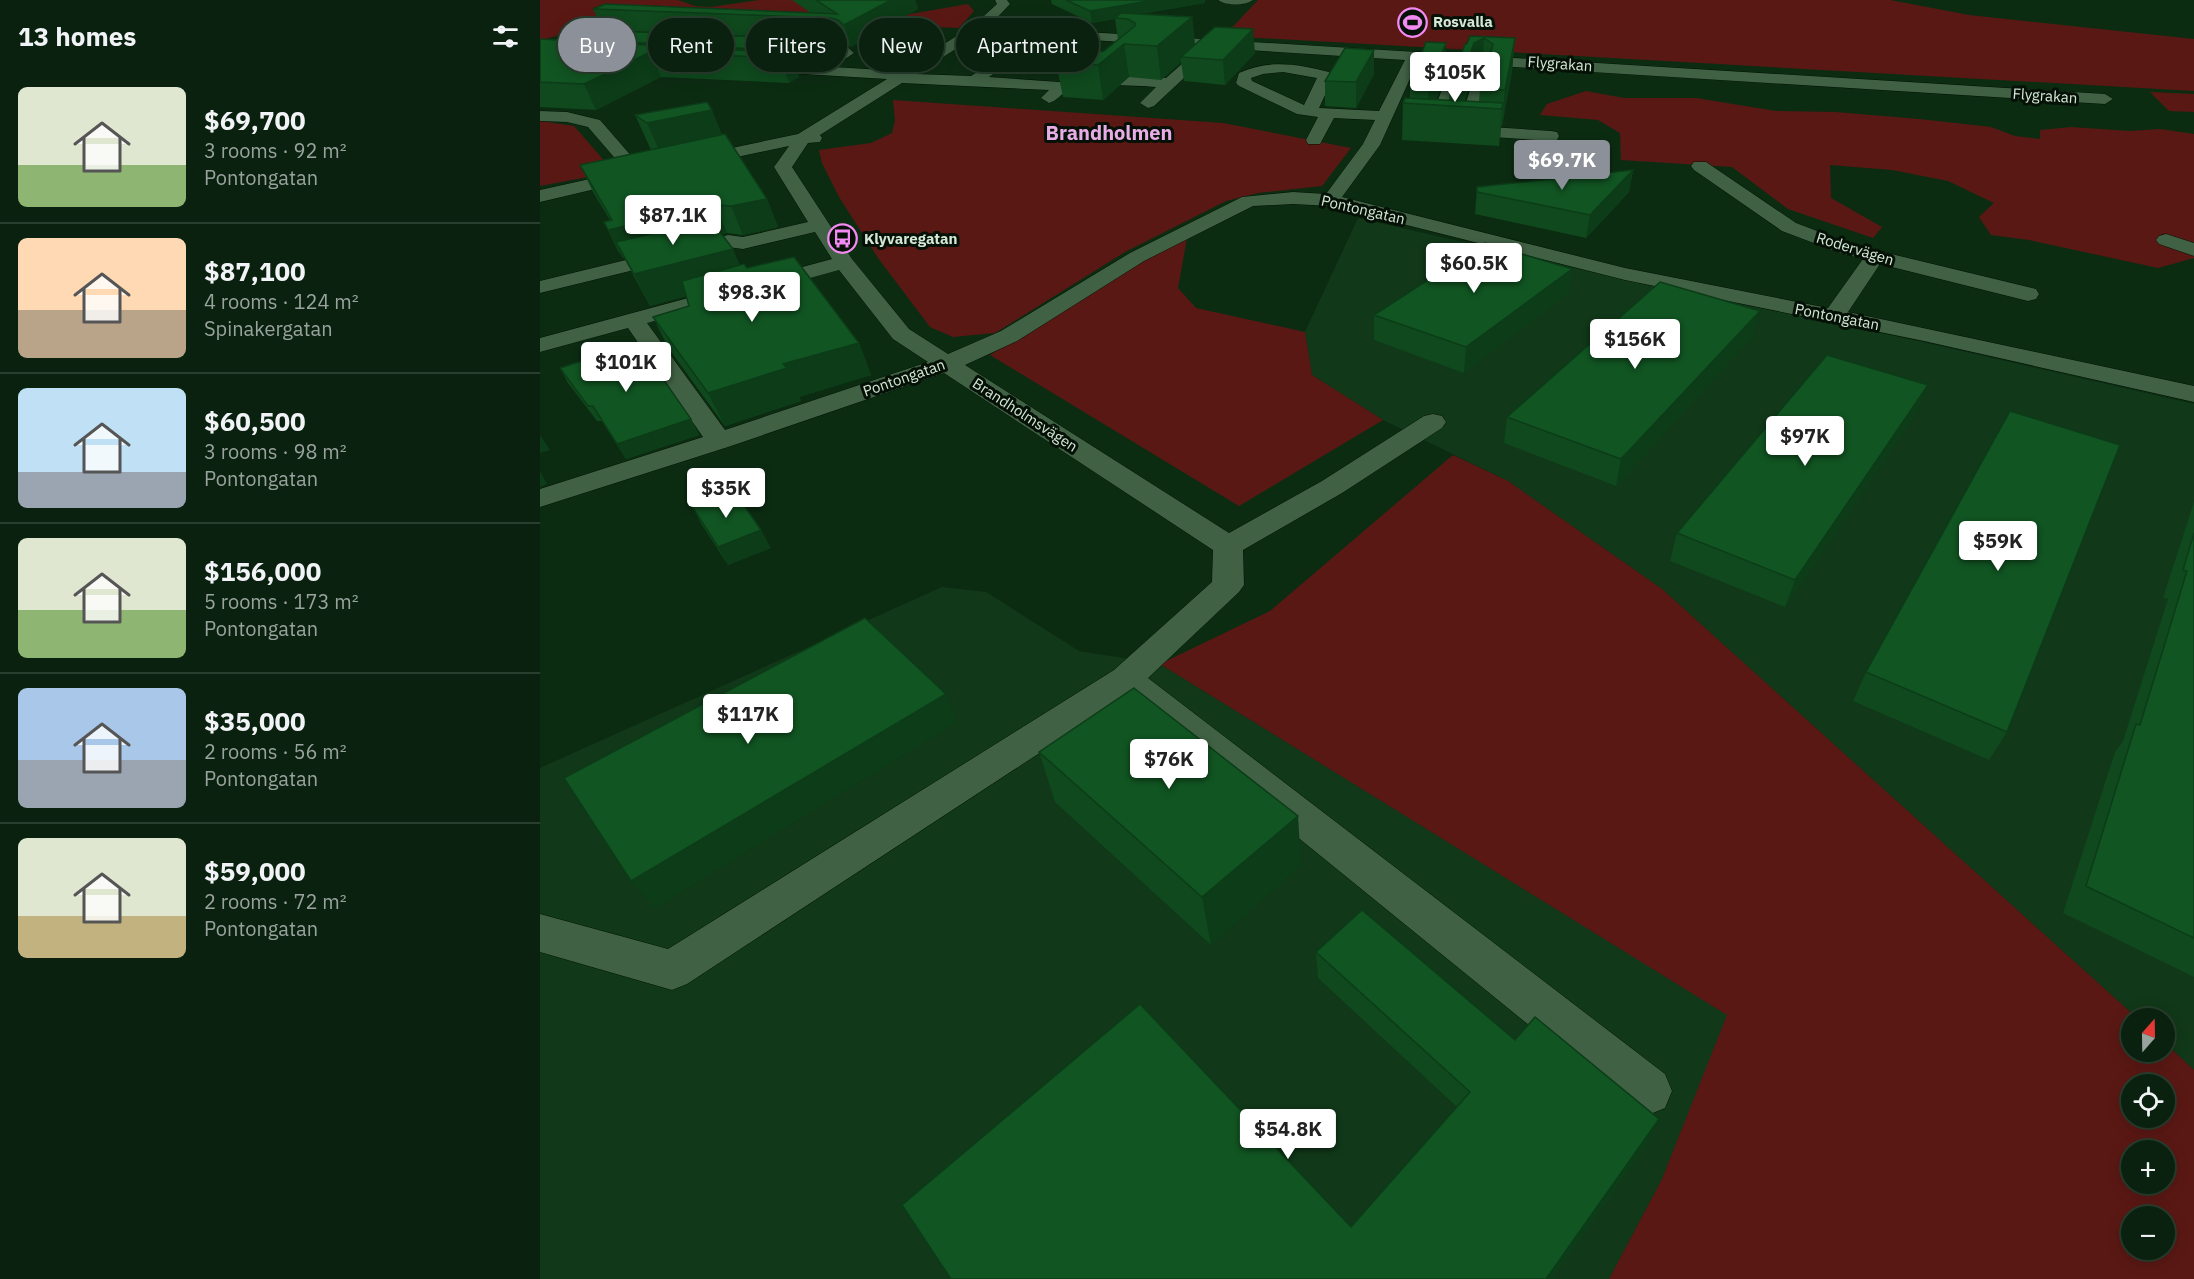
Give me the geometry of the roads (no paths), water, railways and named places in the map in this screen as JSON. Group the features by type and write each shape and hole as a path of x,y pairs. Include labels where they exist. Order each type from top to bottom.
{"street":[{"name":"Brandholmsvägen","path":"990,18 1001,9 1004,4 1001,0"},
{"path":"1224,0 1247,0"},
{"name":"Flygrakan","path":"1099,36 2105,99"},
{"name":"Brandholmsvägen","path":"956,42 902,77 857,114 803,138 783,167 844,262 901,334 1228,546"},
{"path":"1148,103 1213,43"},
{"path":"1331,200 1371,145 1414,55"},
{"path":"1173,58 1195,59"},
{"path":"1592,85 1596,67"},
{"path":"1103,80 1117,68"},
{"path":"1309,111 1325,80 1324,75 1274,68 1255,70 1244,76 1244,82 1258,91 1309,111 1382,121 1402,127"},
{"path":"841,72 972,82 1029,82 1062,87 1103,80 1169,83"},
{"path":"972,82 987,72"},
{"path":"1406,73 1487,78 1465,131"},
{"path":"1454,76 1429,129 1465,131 1528,127 1551,136"},
{"path":"1049,98 1062,87"},
{"path":"1314,140 1328,114"},
{"path":"540,116 567,117 594,123 637,173"},
{"path":"681,164 803,138 826,139 837,136"},
{"name":"Rodervägen","path":"1700,166 1789,227 1847,249 2028,294"},
{"path":"540,196 659,169"},
{"name":"Pontongatan","path":"540,498 719,441 946,364 1009,336 1137,257 1249,201 1293,198 1331,200 1624,274 1834,316 2194,394"},
{"path":"540,287 728,241 743,243 820,225"},
{"path":"2166,240 2194,250"},
{"path":"1834,316 1875,256"},
{"path":"540,345 844,262"},
{"path":"634,320 719,441"},
{"path":"540,933 672,970 1126,679 1228,585 1228,546 1277,521 1337,485 1433,422"},
{"path":"1126,679 1648,1091"}],"place":[{"name":"Rosvalla","path":"1412,22"},
{"name":"Klyvaregatan","path":"843,239"}],"district":[{"name":"Brandholmen","path":"1109,133"}]}
